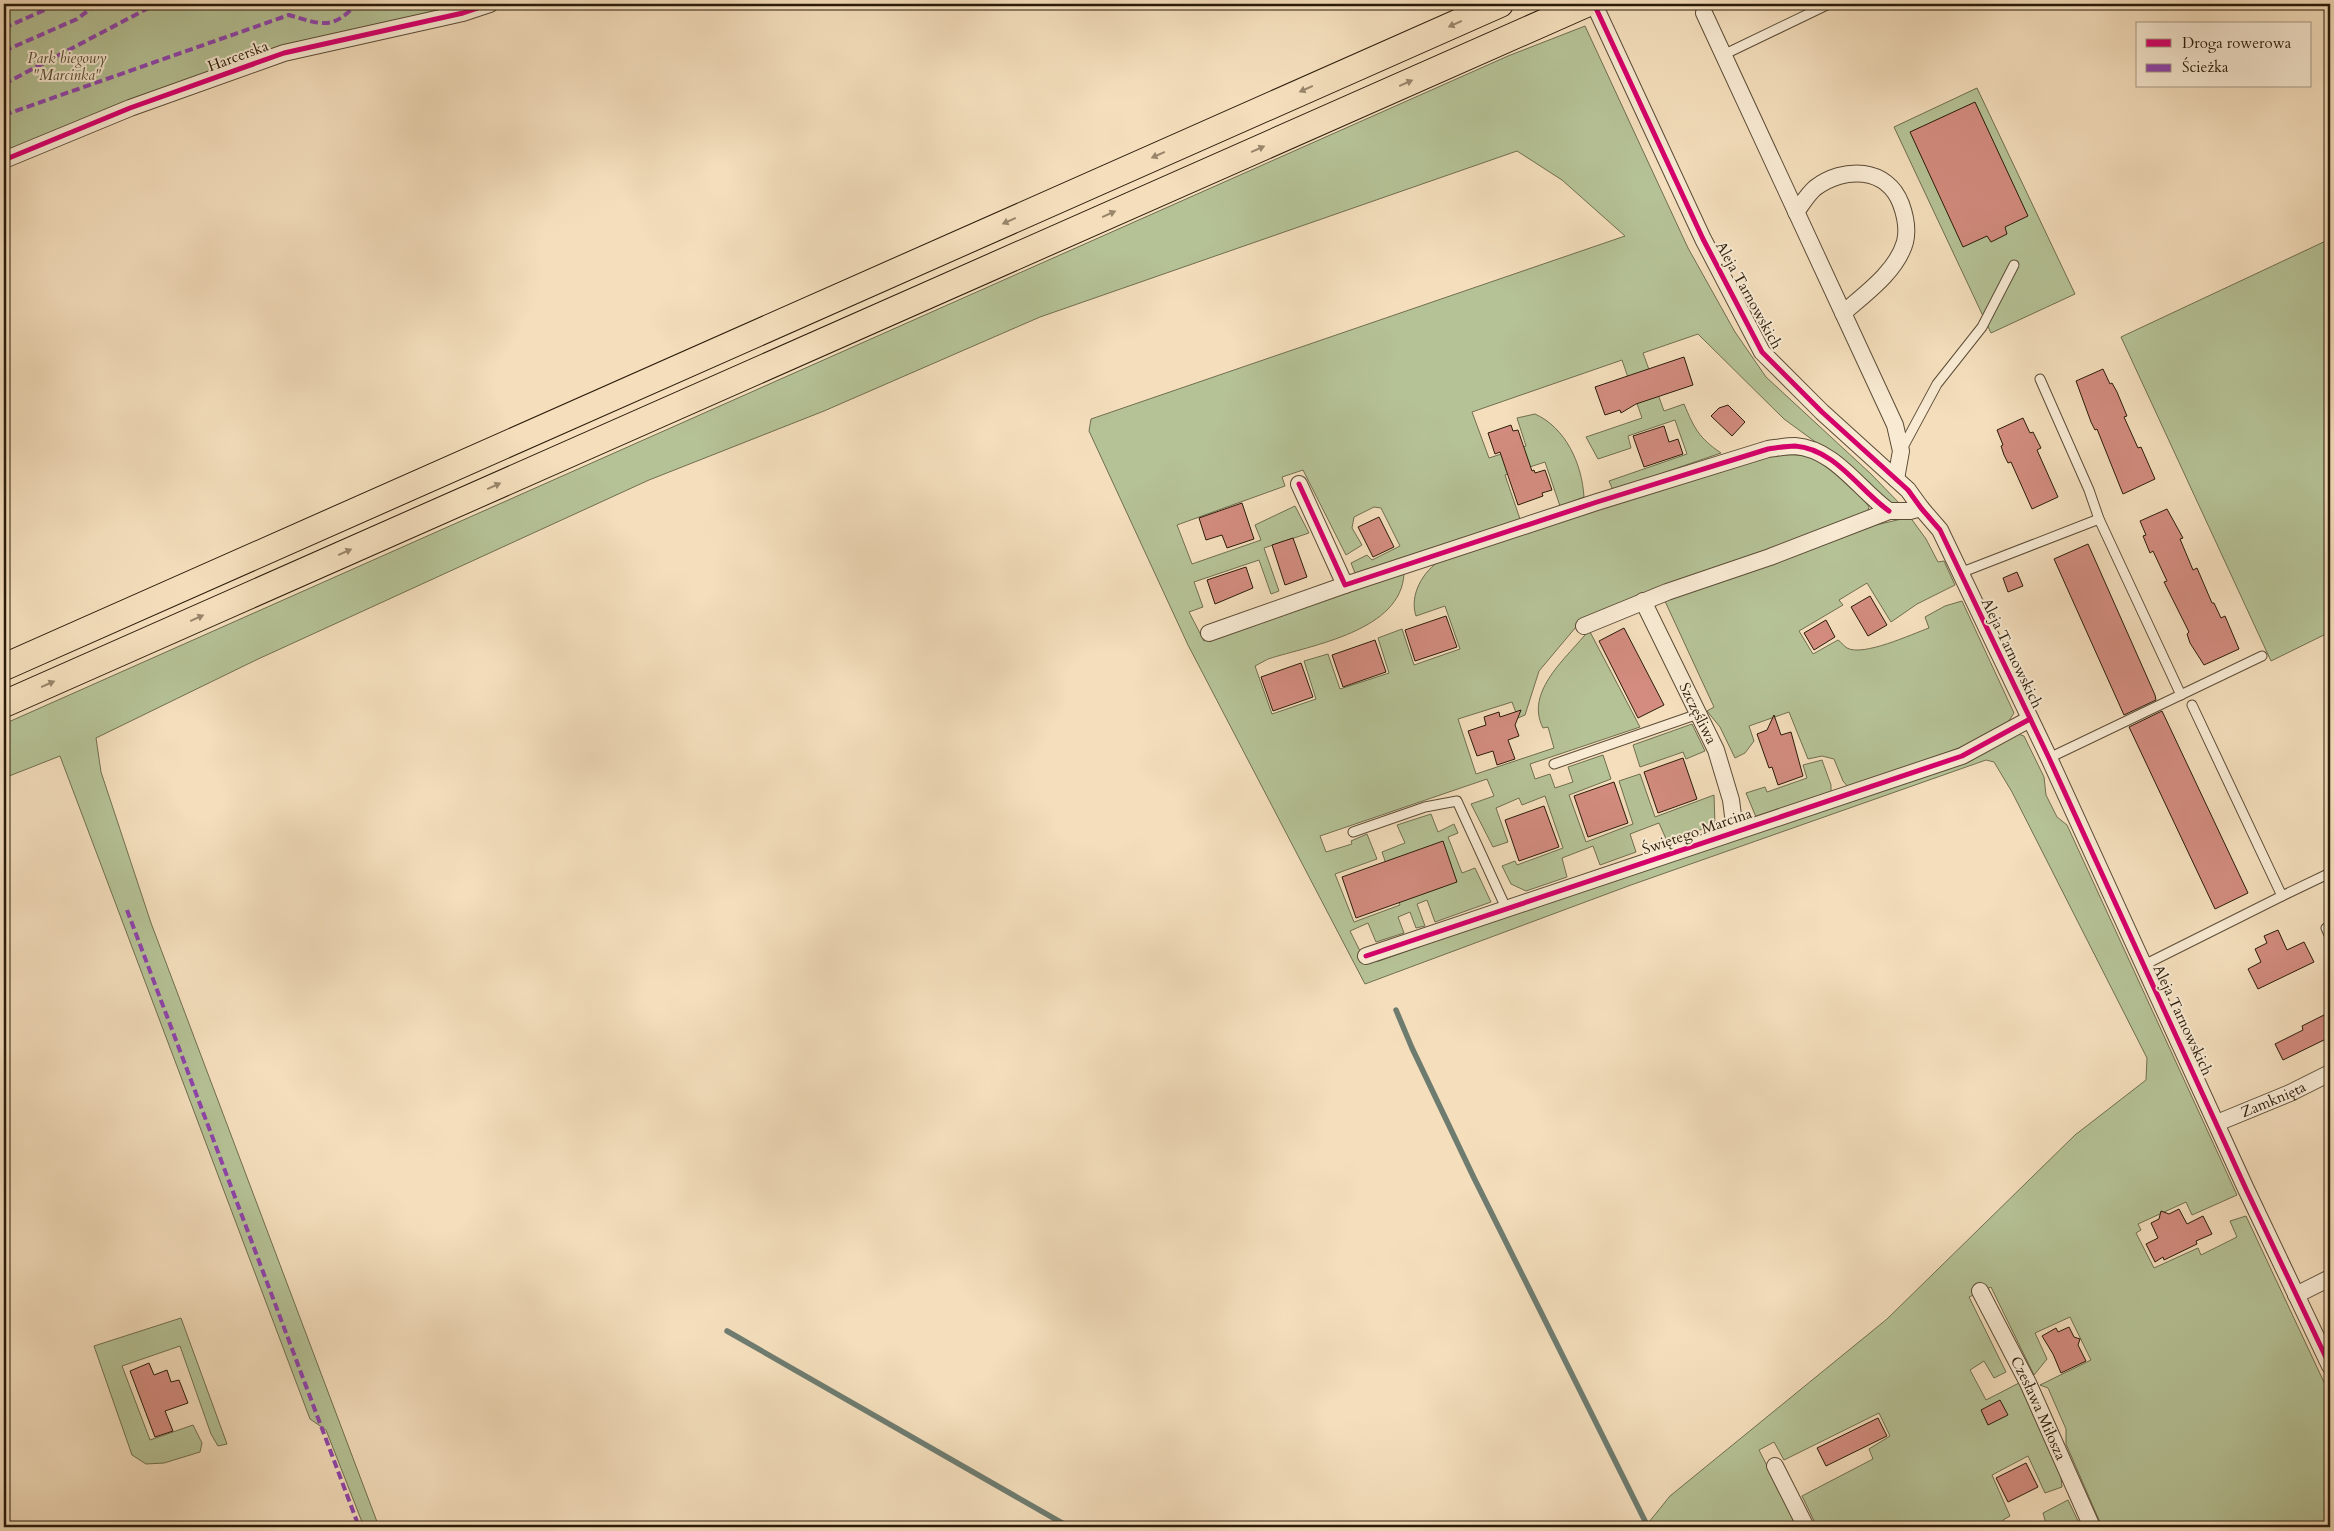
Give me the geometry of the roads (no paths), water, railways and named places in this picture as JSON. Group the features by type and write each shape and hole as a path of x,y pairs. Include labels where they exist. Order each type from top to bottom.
{"main road":[{"path":"4,667 1500,4"},
{"path":"4,704 1586,4"}],"street":[{"name":"Harcerska","path":"4,160 130,108 284,53 463,13 490,4"},
{"name":"Aleja Tarnowskich","path":"1594,4 1703,239 1762,352 1822,412 1908,490 1940,530 2049,758 2330,1366"},
{"path":"1707,8 1723,55 1895,425 1901,451 1896,479"},
{"path":"1796,212 1814,189 1843,174 1878,176 1891,186 1898,197 1905,220 1905,242 1884,275 1843,313"},
{"path":"1209,633 1345,585 1606,499 1768,450 1794,446 1812,450 1829,458 1889,511"},
{"path":"1299,484 1345,585"},
{"path":"1584,626 1643,601 1770,557 1889,511 1910,511 1921,508"},
{"name":"Szczęśliwa","path":"1643,601 1716,750 1731,800 1735,831"},
{"name":"Świętego Marcina","path":"1366,956 1962,756 2030,719"},
{"name":"Zamknięta","path":"2217,1123 2290,1093 2330,1073"},
{"path":"2296,1295 2330,1278"},
{"name":"Czesława Miłosza","path":"1980,1291 2028,1384 2092,1527"},
{"path":"1775,1466 1806,1527"}],"lane":[{"path":"1723,55 1829,4"},
{"path":"1901,451 1936,384 1982,327 2014,265"},
{"path":"2040,379 2089,490 2099,519 2181,695"},
{"path":"1960,573 2099,519"},
{"path":"2049,758 2262,656"},
{"path":"2192,705 2282,896"},
{"path":"1554,764 1698,714"},
{"path":"1354,832 1425,807 1457,801 1506,908"},
{"path":"2144,965 2330,873"},
{"path":"2326,928 2330,937"}],"waterway":[{"path":"1396,1010 1474,1178 1648,1527"},
{"path":"727,1331 1069,1527"}],"park label":[{"name":"Park biegowy \"Marcinka\"","path":"67,66"}]}
